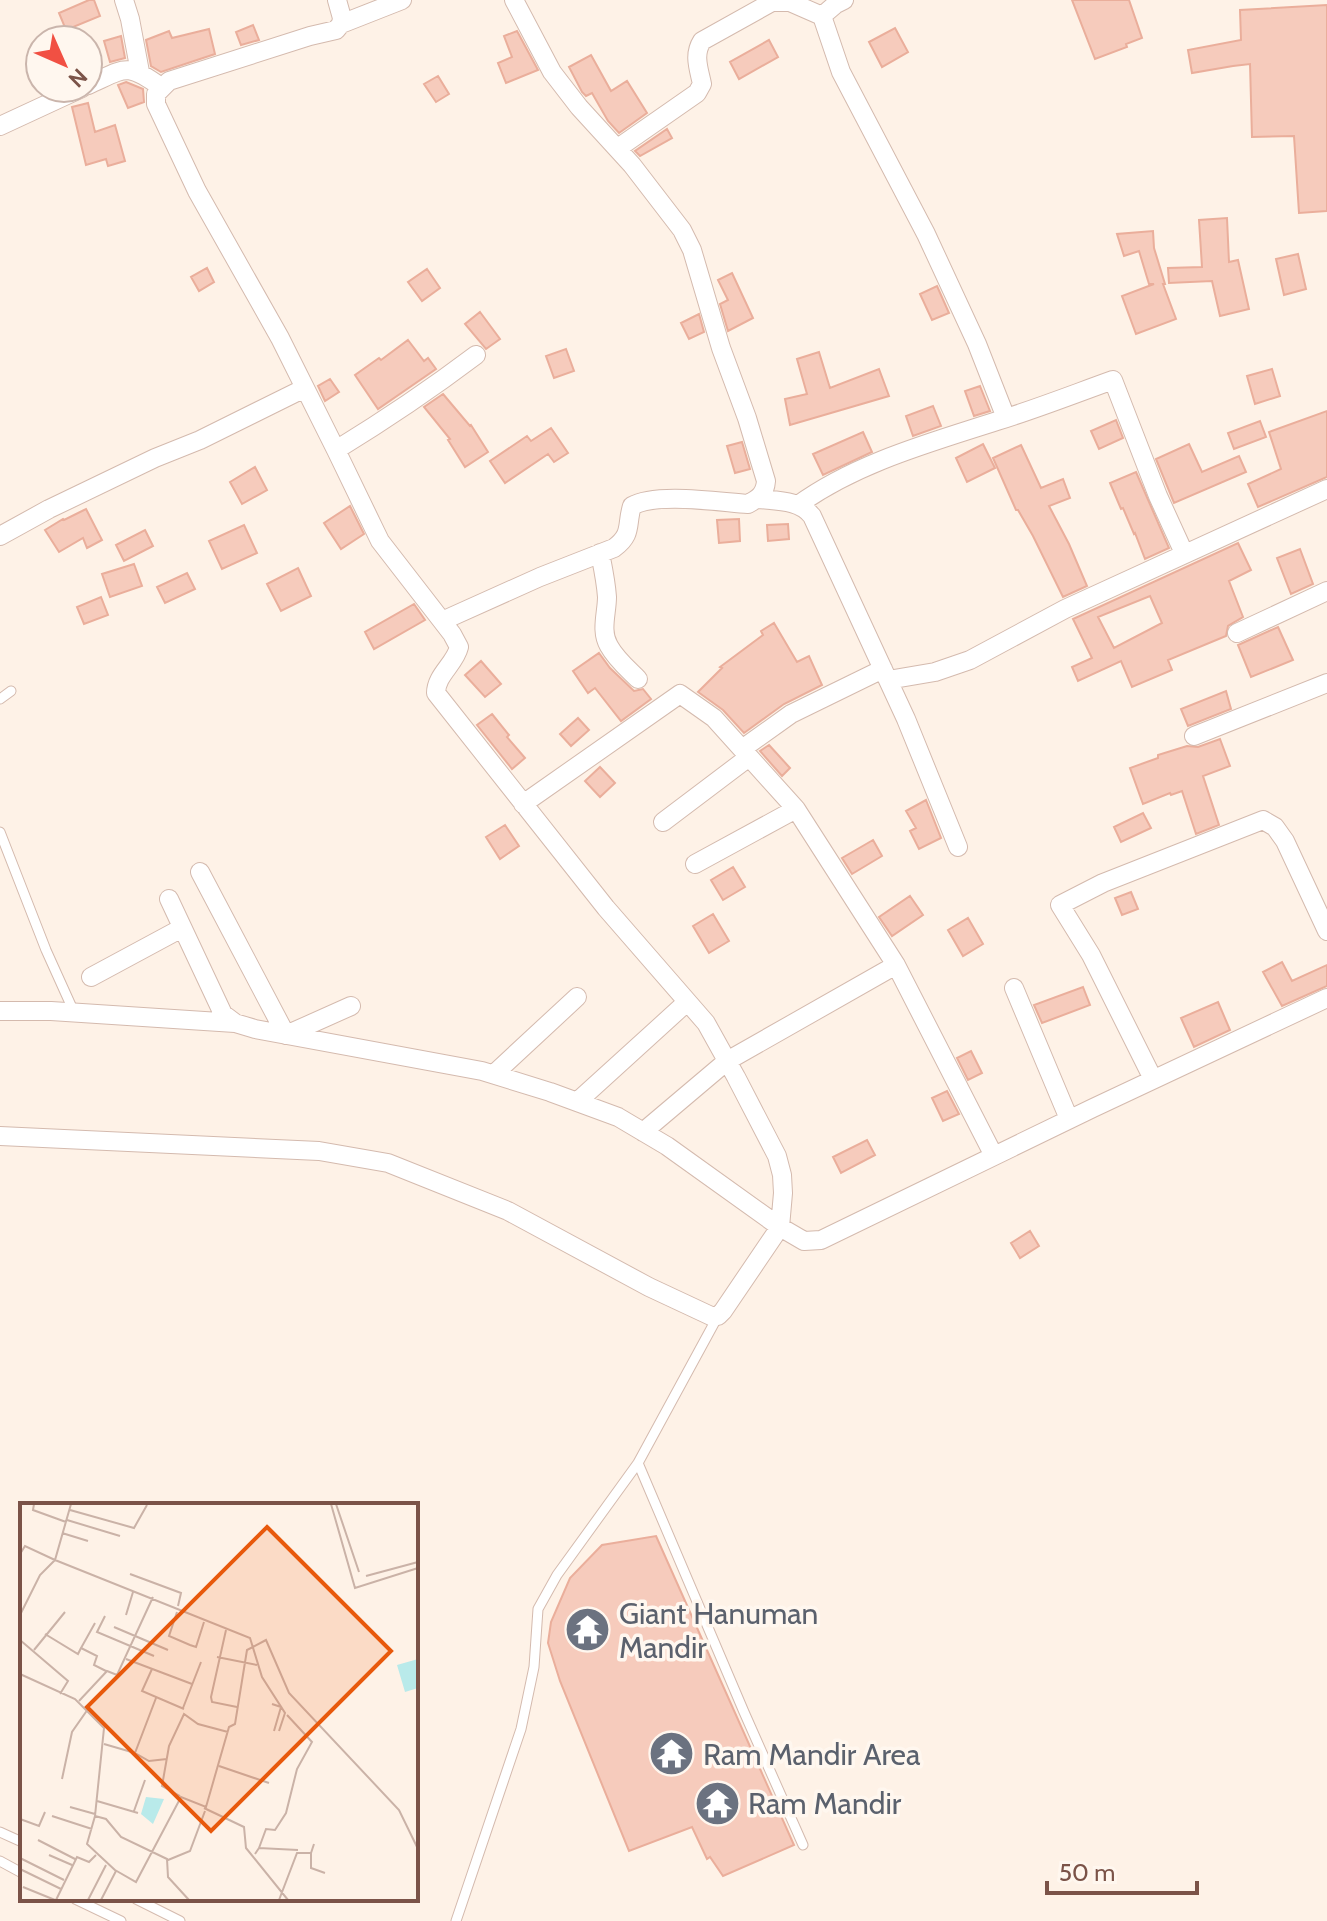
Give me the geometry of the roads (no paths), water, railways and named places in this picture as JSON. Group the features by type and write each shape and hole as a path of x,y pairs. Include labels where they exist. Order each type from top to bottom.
{"street":[{"path":"124,0 140,72"},
{"path":"337,0 341,24"},
{"path":"0,1136 319,1151 388,1163 508,1211 649,1287 702,1313 718,1316 777,1231 783,1193 777,1156 706,1023 606,908 436,693 436,685 457,657 459,647 380,541 280,338 197,191 156,104 156,94 169,81 336,30 341,24 402,0"},
{"path":"442,621 614,548 624,541 629,531 632,506 641,501 657,499 748,504 759,499 765,490 766,481 747,418 721,348 692,250 670,213 552,72 514,0"},
{"path":"822,16 844,0"},
{"path":"618,148 697,93 702,84 696,57 702,41 772,2 790,2 822,16 841,72 926,234 977,344 1006,418"},
{"path":"104,79 125,70 140,72 161,87"},
{"path":"0,126 47,104"},
{"path":"336,450 421,397 476,355"},
{"path":"798,505 843,478 912,449 1113,380 1158,496 1184,553"},
{"path":"0,536 49,509 305,388"},
{"path":"663,822 791,714 885,674 935,672 970,660 1065,609 1327,489"},
{"path":"759,499 798,505 812,516 912,734 958,847"},
{"path":"600,553 607,601 605,636 616,657 638,679"},
{"path":"1237,633 1327,591"},
{"path":"1194,736 1327,683"},
{"path":"523,804 680,694 714,718 796,809 896,965 994,1156"},
{"path":"695,864 796,809"},
{"path":"1153,1079 1091,955 1060,905 1103,883 1263,820 1275,827 1285,841 1327,931"},
{"path":"200,872 286,1035"},
{"path":"169,899 223,1014 235,1023"},
{"path":"91,977 182,928"},
{"path":"643,1132 727,1061 896,965"},
{"path":"1014,988 1069,1119"},
{"path":"494,1074 577,997"},
{"path":"0,1011 74,1012 235,1023 494,1074 618,1117 711,1177 777,1231 804,1241 821,1240 1327,998"},
{"path":"577,1102 687,1002"},
{"path":"286,1035 351,1006"}],"lane":[{"path":"0,699 11,691"},
{"path":"0,832 74,1012"},
{"path":"456,1921 521,1729 534,1667 538,1609 557,1575 638,1463 718,1316"},
{"path":"638,1463 803,1845"},
{"path":"0,1833 20,1841"},
{"path":"0,1861 20,1872"},
{"path":"79,1901 121,1921"},
{"path":"140,1901 180,1921"}],"place":[{"name":"Giant Hanuman Mandir","path":"588,1630"},
{"name":"Ram Mandir Area","path":"672,1754"},
{"name":"Ram Mandir","path":"717,1803"}]}
